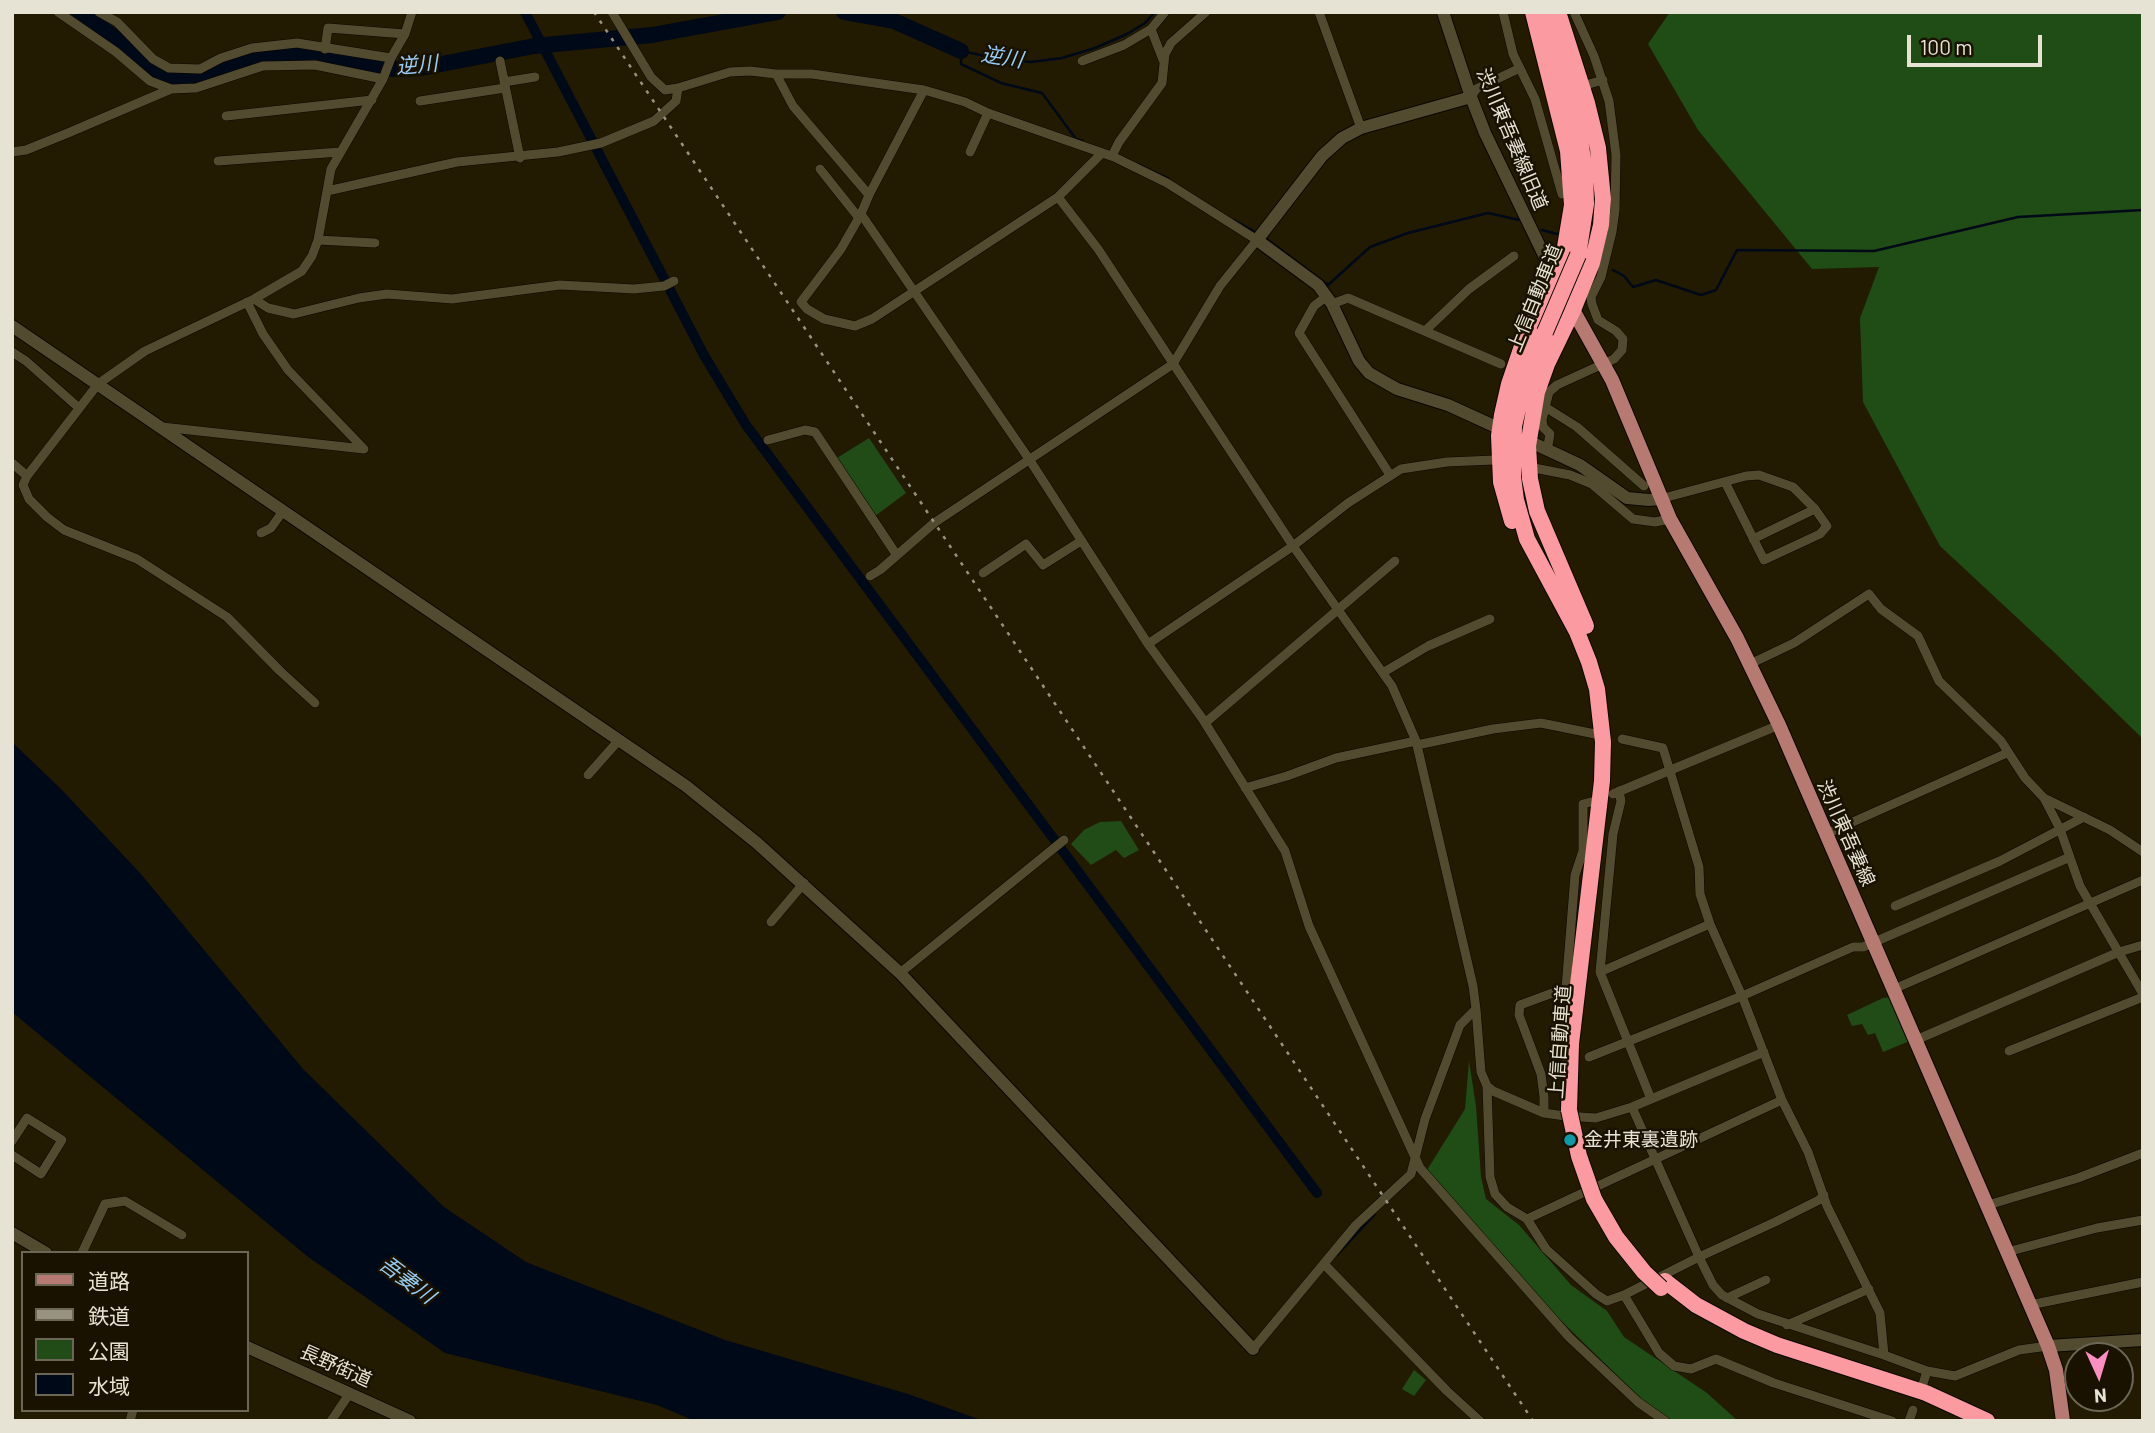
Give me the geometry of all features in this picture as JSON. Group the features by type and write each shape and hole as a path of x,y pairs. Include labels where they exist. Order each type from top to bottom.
{"highway":[{"path":"1533,12 1568,151 1572,182 1570,226 1555,278 1521,349 1509,384 1499,436 1500,468 1504,500 1521,541 1581,629"},
{"name":"上信自動車道","path":"1541,12 1565,82"},
{"name":"上信自動車道","path":"1548,12 1580,141 1586,204 1578,255 1525,379 1518,403 1513,447 1522,500 1603,678 1608,703 1611,744 1578,1039 1573,1110 1584,1149 1602,1198 1618,1226 1663,1285 1695,1314 1753,1343 1924,1401 1971,1421"},
{"path":"1558,12 1587,103 1602,175 1603,200 1592,263 1537,392 1528,446 1530,479 1537,510 1581,629"},
{"name":"上信自動車道","path":"1663,1285 1696,1306 1777,1345 1926,1393 1987,1421"}],"main road":[{"name":"渋川東吾妻線","path":"1555,278 1604,364 1630,419 1660,499 1750,664 1779,725 2048,1346 2056,1370 2063,1421"}],"street":[{"path":"58,12 116,52 150,81 171,89"},
{"path":"99,12 117,22 153,60 169,68 200,69 251,48 297,43 391,60"},
{"path":"315,703 279,671 227,617 137,559 74,534 47,517 25,492 23,485 27,476 98,384 145,351 251,300 302,271 318,240 331,169 372,100 405,34 412,12"},
{"path":"612,12 661,88 670,90 730,72 750,71 812,74 924,90 965,102 988,113 1102,153 1114,153 1260,236 1303,272 1330,300 1359,360 1378,380 1396,389 1448,405 1494,426"},
{"path":"1082,61 1124,45 1151,29 1165,12"},
{"path":"1114,153 1162,83 1165,54 1171,43 1206,12"},
{"path":"1319,12 1361,128"},
{"name":"渋川東吾妻線旧道","path":"1443,12 1471,97 1518,205 1555,278"},
{"path":"1503,12 1508,39 1535,99 1562,194"},
{"path":"1547,451 1551,437 1549,431 1543,427 1542,420 1549,392 1557,385 1620,355 1623,339 1616,331 1598,320 1591,297 1607,257 1615,210 1614,126 1603,80 1574,12"},
{"path":"325,49 328,28 405,34"},
{"path":"1151,29 1164,62"},
{"path":"500,61 520,158"},
{"path":"12,152 68,133 171,89 196,88 263,66 314,65 384,76"},
{"path":"870,576 934,523 1173,364 1220,286 1322,156 1342,138 1361,128 1471,97 1476,89 1520,68"},
{"path":"776,74 793,106 869,195"},
{"path":"420,102 535,77"},
{"path":"1589,84 1603,80"},
{"path":"327,191 457,162 520,158 601,143 654,121 676,101 678,88"},
{"path":"924,90 841,249 801,302 824,319 862,325 1058,197 1102,153"},
{"path":"1535,99 1549,95"},
{"path":"226,116 372,100"},
{"path":"970,152 988,113"},
{"path":"218,161 340,152"},
{"path":"820,169 860,216 916,291 1148,644 1205,723 1285,851 1309,926 1416,1160 1432,1183 1569,1337 1639,1402 1665,1421"},
{"path":"1058,197 1098,249 1293,546 1392,685 1417,743 1473,986 1481,1072 1487,1086 1491,1186 1495,1194 1507,1207 1527,1219 1546,1249 1607,1301 1624,1296 1808,1206 1824,1195"},
{"path":"318,240 375,243"},
{"path":"1426,330 1469,289 1514,256"},
{"path":"251,300 268,308 294,314 387,294 452,299 560,285 634,289 669,283"},
{"path":"1390,475 1299,333 1314,306 1330,300 1348,298 1501,364"},
{"path":"158,426 364,449 288,370 262,334 251,300"},
{"path":"12,326 686,786 804,883 900,973 1253,1349 1356,1225 1406,1180 1416,1160 1425,1119 1460,1025 1476,1009"},
{"path":"12,352 26,360 79,408"},
{"path":"1545,407 1577,427 1644,486"},
{"path":"768,440 806,430 815,432 896,554"},
{"path":"1535,444 1580,465 1627,498 1660,499 1746,476 1759,475 1774,479 1793,487 1815,509 1827,526 1820,534 1764,561 1725,482"},
{"path":"1148,644 1293,546 1348,503 1401,469 1494,460"},
{"path":"12,463 27,476"},
{"path":"1534,468 1570,475 1592,484 1633,519 1655,522 1670,519"},
{"path":"1753,539 1815,509"},
{"path":"261,533 271,527 283,511"},
{"path":"1033,571 1081,541"},
{"path":"983,573 1026,544 1043,565"},
{"path":"1205,723 1395,561"},
{"path":"1750,664 1794,643 1870,594 1881,609 1918,636 1940,681 2001,741 2025,778 2044,798 2090,905 2143,996 2009,1051"},
{"path":"1384,672 1428,646 1490,619"},
{"path":"1245,788 1336,758 1493,729 1541,723 1600,735"},
{"path":"1651,1099 1600,972 1613,834 1621,801 1616,793 1779,725"},
{"path":"1622,739 1663,748 1699,867 1700,894 1710,924 1742,996 1782,1100 1808,1152 1827,1206 1880,1313 1884,1355"},
{"path":"588,775 619,740"},
{"path":"1826,834 2007,753"},
{"path":"2044,798 2110,830 2143,852"},
{"path":"1544,1113 1541,1074 1519,1016 1520,1005 1566,988 1575,875 1583,851 1583,804 1595,801"},
{"path":"1895,906 2000,861 2084,817"},
{"path":"900,973 1065,840"},
{"path":"1589,1057 1742,996 1853,947 1873,942 2070,857"},
{"path":"1894,989 2143,880"},
{"path":"771,922 804,883"},
{"path":"1600,972 1710,924"},
{"path":"1916,1040 2119,952 2143,945"},
{"path":"1487,1086 1544,1113 1596,1118 1632,1107 1764,1052"},
{"path":"1527,1219 1782,1100"},
{"path":"1632,1107 1713,1285 1727,1298 1758,1314 1927,1371 1955,1376 2020,1350 2143,1340"},
{"path":"12,1141 27,1118 62,1140 41,1174 12,1155"},
{"path":"1988,1205 2078,1178 2143,1153"},
{"path":"83,1251 105,1204 125,1201 182,1235"},
{"path":"2007,1252 2098,1228 2143,1220"},
{"path":"12,1233 43,1251"},
{"path":"1324,1264 1447,1391 1480,1421"},
{"path":"1727,1298 1766,1280"},
{"path":"2030,1305 2143,1282"},
{"path":"1787,1325 1869,1289"},
{"path":"1624,1296 1659,1353 1674,1366 1691,1369 1716,1359 1774,1383 1892,1421"},
{"name":"長野街道","path":"248,1347 410,1421"},
{"path":"1922,1387 1927,1371"},
{"path":"337,1419 350,1393"},
{"path":"1909,1421 1913,1410"}],"green space":[{"path":"1670,12 2143,12 2143,739 1940,546 1863,402 1860,318 1879,267 1812,269 1698,130 1648,44"},
{"path":"869,438 906,493 875,516 837,458"},
{"path":"1121,821 1139,850 1124,858 1116,850 1091,865 1071,844 1084,830 1100,822"},
{"path":"1893,997 1912,1040 1883,1052 1875,1033 1868,1035 1862,1024 1852,1026 1847,1015 1883,998"},
{"path":"1469,1061 1476,1106 1481,1177 1486,1199 1519,1225 1571,1285 1607,1311 1624,1337 1707,1393 1738,1421 1673,1421 1639,1397 1540,1300 1427,1170 1465,1109"},
{"path":"1414,1370 1426,1380 1414,1396 1402,1389"}],"water":[{"name":"吾妻川","path":"12,742 61,789 140,873 303,1069 444,1207 526,1262 725,1340 908,1394 984,1421 695,1421 657,1405 445,1353 307,1256 12,1012"}],"waterway":[{"name":"逆川","path":"78,12 120,41 150,70 177,79 197,77 254,58 298,54 393,69 421,68 534,46 652,35 778,12"},
{"path":"525,12 705,357 746,425 1317,1193"},
{"name":"逆川","path":"844,12 894,21 961,51"},
{"name":"逆川","path":"1083,141 1076,139 1042,93 1001,83 961,64 961,51 1031,62 1062,58 1127,34 1145,23 1155,12"},
{"path":"1137,164 1169,179"},
{"path":"1613,270 1624,276 1633,287 1656,280 1701,295 1716,290 1737,250 1874,251 2018,217 2143,210"},
{"path":"1264,237 1328,285 1370,247 1408,233 1488,213 1519,220"},
{"path":"1234,220 1259,234"},
{"path":"1542,230 1557,234"},
{"path":"1337,1255 1375,1214"}],"railway":[{"path":"594,12 1533,1421"}],"place":[{"name":"金井東裏遺跡","path":"1570,1140"}]}
